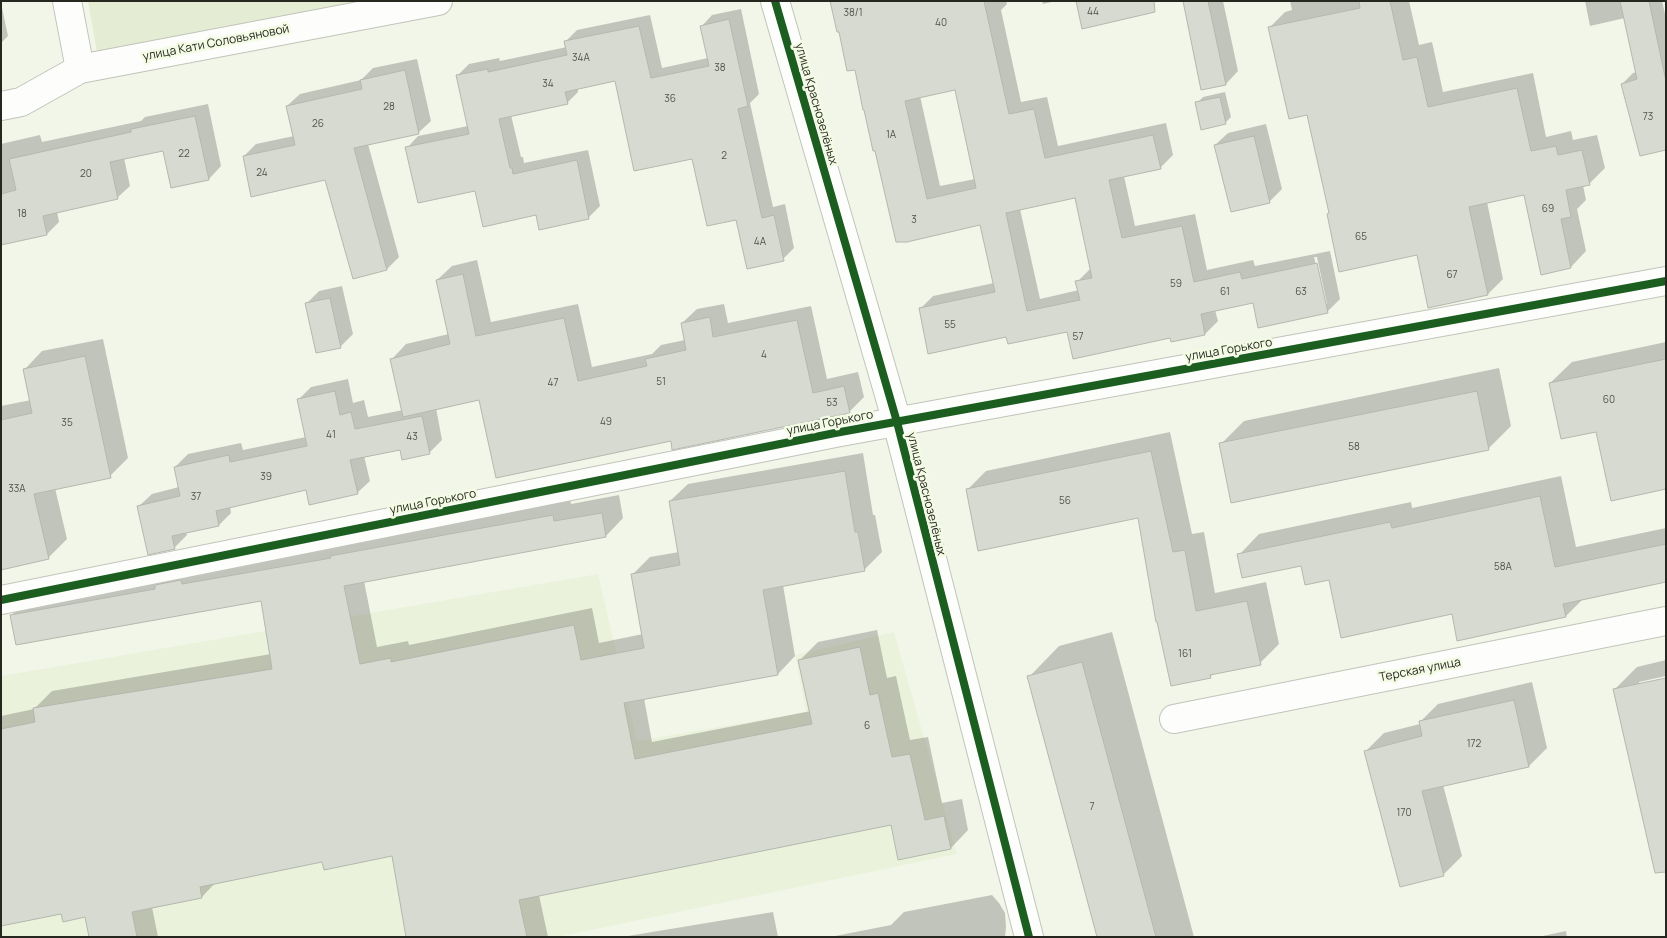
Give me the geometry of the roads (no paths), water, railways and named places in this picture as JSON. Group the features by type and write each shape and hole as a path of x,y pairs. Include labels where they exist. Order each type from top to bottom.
{"street":[{"path":"68,1 80,69"},
{"name":"улица Кати Соловьяновой","path":"1,106 21,102 80,69 438,1"},
{"name":"улица Краснозелёных","path":"775,1 896,422 1029,937"},
{"name":"улица Горького","path":"1,600 815,437 1666,281"},
{"name":"Терская улица","path":"1174,720 1666,621"}]}
